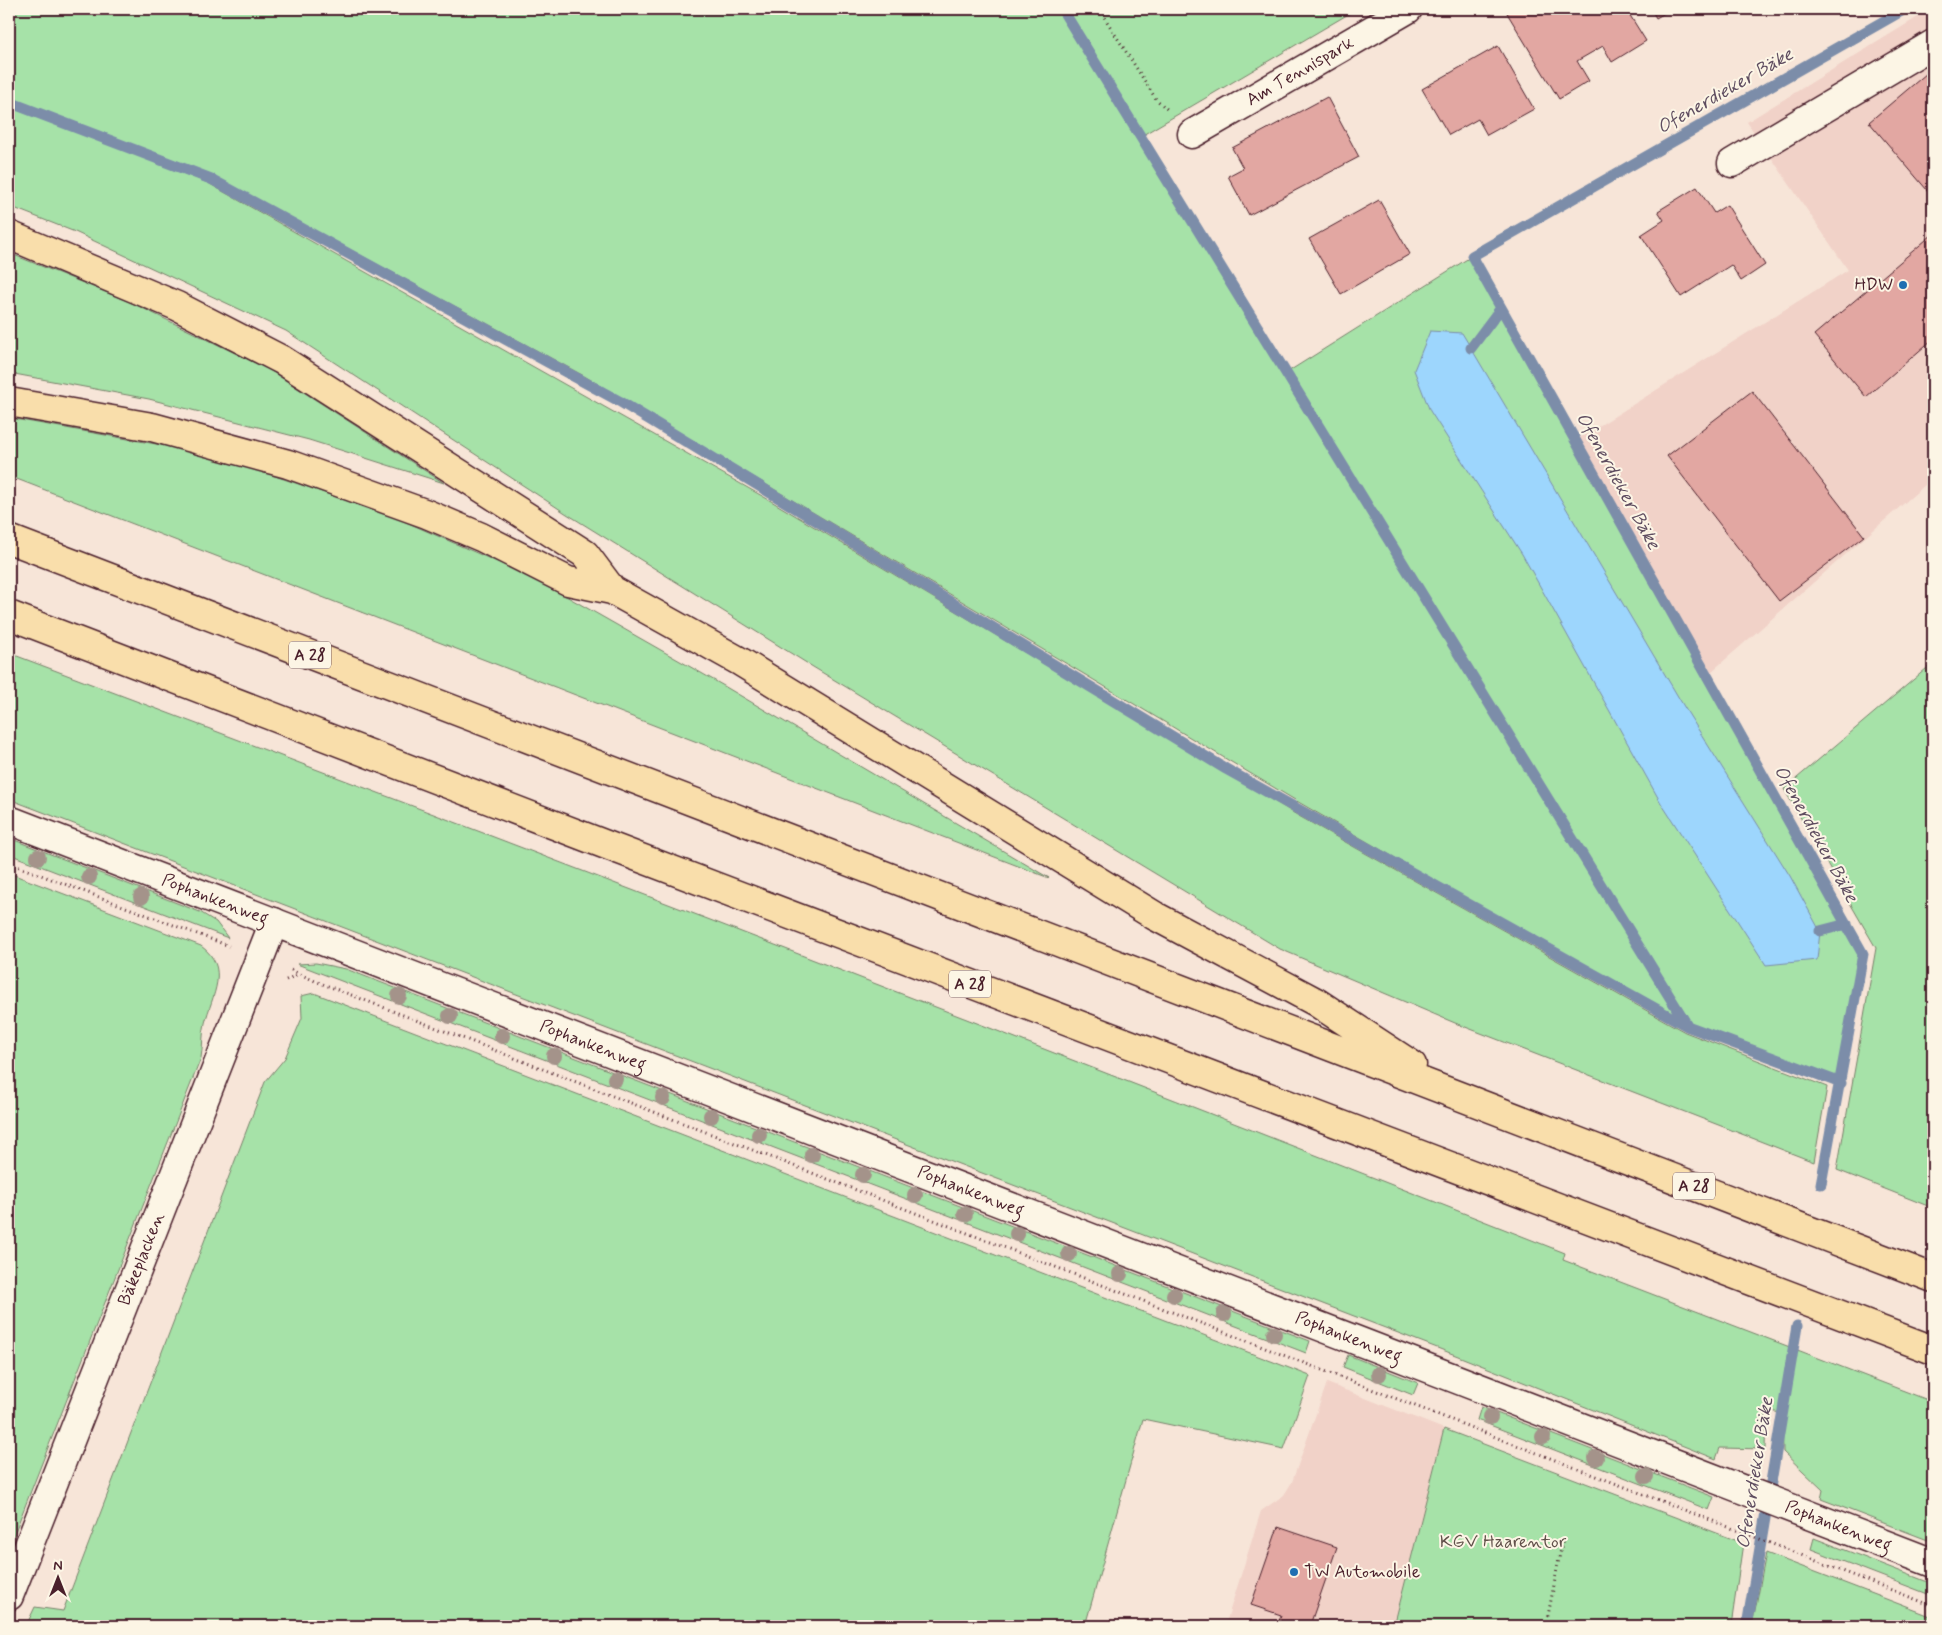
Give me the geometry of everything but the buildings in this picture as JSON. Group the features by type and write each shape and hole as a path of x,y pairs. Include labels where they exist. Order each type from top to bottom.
{"highway":[{"path":"9,235 177,306 290,365 585,554 612,590"},
{"path":"9,402 152,427 288,464 427,514 488,541 568,581 612,590 741,662 1155,916 1316,1002 1455,1093"},
{"name":"A 28","path":"9,539 611,772 1455,1093 1933,1278"},
{"name":"A 28","path":"9,614 609,846 1933,1350"}],"street":[{"name":"Am Tennispark","path":"1192,134 1408,9"},
{"path":"1732,163 1933,44"},
{"name":"Pophankenweg","path":"9,820 1933,1563"},
{"name":"Bäkeplacken","path":"9,1596 274,922"}],"path":[{"path":"1099,9 1156,99 1192,134"},
{"path":"9,863 231,947"},
{"path":"289,968 314,982 1933,1606"},
{"path":"1546,1626 1564,1538"}],"shaded area":[{"path":"1933,9 1933,478 1711,672 1575,441 1848,270 1747,122"},
{"path":"1327,1383 1444,1429 1394,1626 1225,1626 1261,1511 1284,1495 1292,1482"}],"green space":[{"path":"9,9 1357,9 1141,136 1286,373 1472,256 1863,954 1841,1083 1687,1026 1300,803 586,377 214,176 9,98"},
{"path":"9,105 208,183 771,501 1297,815 1685,1032 1827,1087 1814,1162 1455,1023 1280,949 813,667 567,514 286,331 75,232 9,206"},
{"path":"9,253 130,302 268,369 444,483 309,440 149,399 9,373"},
{"path":"9,418 207,453 390,515 536,579 724,686 1049,878 9,476"},
{"path":"9,653 983,1025 1565,1253 1563,1260 1933,1402 1933,1542 1821,1499 1823,1490 1783,1452 1782,1414 1766,1409 1765,1449 1720,1448 1716,1459 1458,1356 9,799"},
{"path":"1933,663 1933,1208 1837,1170 1876,948 1784,789"},
{"path":"9,838 200,912 216,922 228,938 9,854"},
{"path":"9,873 201,946 210,954 215,963 217,982 204,1027 201,1058 9,1547"},
{"path":"316,963 346,969 1310,1341 1306,1353 297,964"},
{"path":"314,993 1310,1376 1284,1449 1143,1419 1085,1626 26,1626 35,1607 63,1611 265,1082 285,1058 302,1018 301,996"},
{"path":"1348,1355 1418,1383 1413,1395 1343,1367"},
{"path":"1481,1407 1714,1497 1709,1510 1477,1420"},
{"name":"KGV Haarentor","path":"1444,1429 1743,1543 1731,1626 1394,1626"},
{"path":"1814,1538 1933,1584 1933,1596 1811,1549"},
{"path":"1766,1553 1933,1617 1933,1626 1752,1626"}],"water":[{"path":"1430,331 1462,333 1686,710 1790,876 1820,931 1817,960 1766,965 1661,803 1522,554 1430,411 1414,370"}],"waterway":[{"path":"1062,9 1687,1025"},
{"name":"Ofenerdieker Bäke","path":"1821,1184 1863,954 1472,256 1905,9"},
{"path":"9,102 211,179 619,401 1226,769 1687,1026 1841,1083"},
{"path":"1471,348 1501,308"},
{"path":"1820,931 1847,924"},
{"name":"Ofenerdieker Bäke","path":"1747,1626 1797,1326"}],"place":[{"name":"HDW","path":"1903,285"},
{"name":"TW Automobile","path":"1294,1572"}]}
